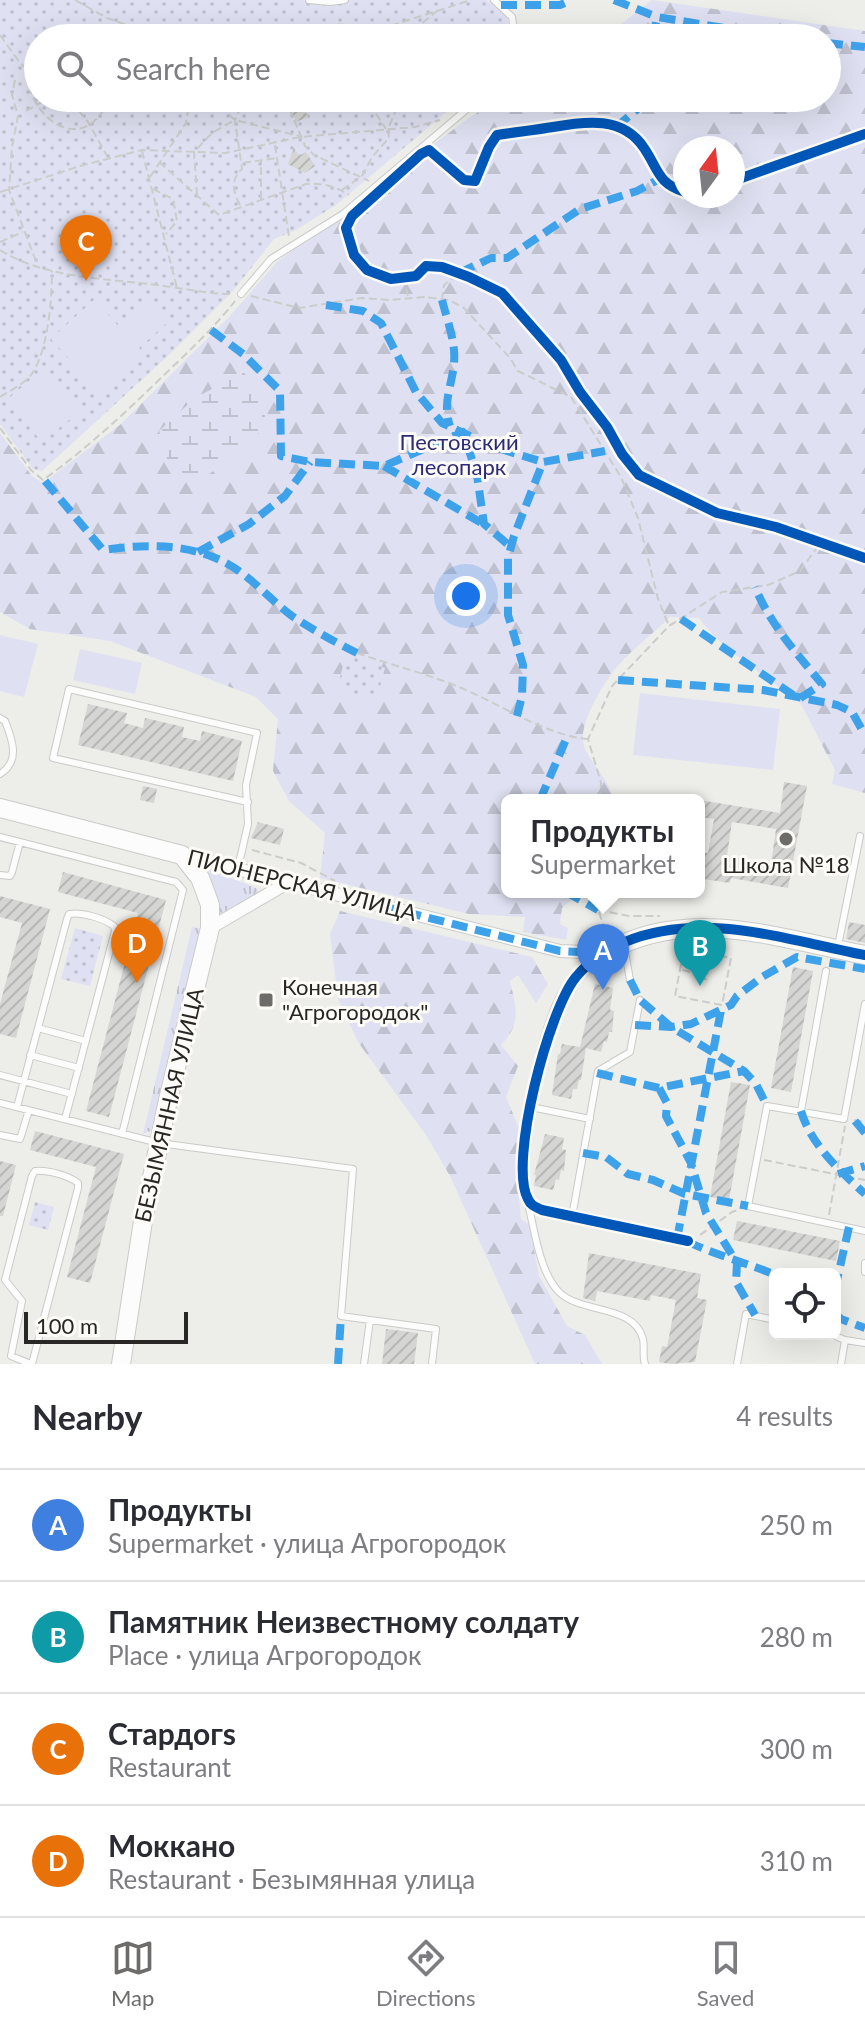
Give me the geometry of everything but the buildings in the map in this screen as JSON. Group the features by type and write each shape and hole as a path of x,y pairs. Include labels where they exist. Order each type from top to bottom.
{"street":[{"name":"ПИОНЕРСКАЯ УЛИЦА","path":"0,808 560,951 613,948"},
{"name":"БЕЗЫМЯННАЯ УЛИЦА","path":"121,1364 143,1221 210,928 210,905 205,891 200,878 182,855"},
{"path":"210,928 289,882"},
{"path":"693,1239 572,1217 533,1206 527,1198 524,1157 541,1055 559,1005 575,977 613,948 656,932 695,926 741,931 865,955"}],"lane":[{"path":"309,0 345,0"},
{"path":"497,0 512,17 513,24"},
{"path":"241,294 271,259 358,202 464,112"},
{"path":"238,869 248,824 248,802 246,785 257,733 69,689 53,758 248,802"},
{"path":"0,718 5,721 14,750 10,765 0,774"},
{"path":"837,950 860,836"},
{"path":"0,837 176,882 183,890 122,1134"},
{"path":"0,875 10,876 20,842"},
{"path":"17,1107 67,919 69,914 76,913 109,922 115,931 65,1119"},
{"path":"613,948 630,980"},
{"path":"801,1111 826,971"},
{"path":"572,1217 598,1071 630,1052 640,1000"},
{"path":"865,1004 844,1119 767,1106 748,1206 865,1231"},
{"path":"38,1028 86,1041"},
{"path":"30,1055 79,1068"},
{"path":"0,1075 72,1094"},
{"path":"0,1103 159,1143 353,1169 341,1316 436,1329 432,1364"},
{"path":"531,1107 590,1119"},
{"path":"0,1135 20,1139 29,1110"},
{"path":"41,1170 73,1178 78,1188 31,1364 11,1356 22,1301 5,1280 32,1176 35,1171 41,1170"},
{"path":"527,1198 542,1257 557,1290 569,1301 619,1315 635,1324 643,1339 645,1364"},
{"path":"865,1263 865,1272"},
{"path":"737,1364 746,1314 769,1319"},
{"path":"364,1364 370,1320"},
{"path":"841,1338 865,1343"},
{"path":"841,1364 845,1340"}],"path":[{"path":"75,0 124,24"},
{"path":"395,24 471,0"},
{"path":"421,24 438,10"},
{"path":"0,35 24,66"},
{"path":"22,57 12,95 18,116 9,190 37,265"},
{"path":"15,80 18,96"},
{"path":"22,104 24,108"},
{"path":"27,112 33,118"},
{"path":"81,112 108,158"},
{"path":"56,128 81,126 100,112"},
{"path":"149,178 166,149 177,139 186,123 188,112"},
{"path":"226,112 235,120 300,137"},
{"path":"239,112 235,120 242,169 235,176 233,190 241,206"},
{"path":"290,112 300,137 314,155 362,176 376,187"},
{"path":"342,190 362,176 368,161 389,138 375,112"},
{"path":"387,130 395,112"},
{"path":"197,196 194,152 212,133 235,120"},
{"path":"0,190 9,190 80,166 142,150 211,154 300,137 415,127 439,120"},
{"path":"274,144 290,246"},
{"path":"142,150 177,288"},
{"path":"241,163 276,158"},
{"path":"261,160 261,199"},
{"path":"159,162 219,215 306,184 321,183 342,190 358,202"},
{"path":"152,189 173,199 177,221 164,235"},
{"path":"0,242 24,232"},
{"path":"0,250 13,258 52,270 96,279 213,294 241,294 299,308 362,298 442,300 464,308 518,371 571,397 621,477 638,518 658,599 669,626"},
{"path":"442,267 464,275"},
{"path":"0,397 30,376 44,341 52,296 52,270"},
{"path":"442,300 444,285 464,275"},
{"path":"408,299 397,278 416,276"},
{"path":"0,428 23,461 43,480 132,406 216,325 241,294"},
{"path":"574,382 589,404"},
{"path":"600,794 601,783 588,739 612,686 669,626 722,592 768,585 800,571 826,544 806,537"},
{"path":"357,653 467,691 567,737 588,739"},
{"path":"243,848 301,863 342,884"},
{"path":"589,898 613,948"},
{"path":"684,949 704,953 731,958 722,1005 675,996 684,949"},
{"path":"704,953 699,978 706,979 711,954"},
{"path":"680,970 700,975"},
{"path":"828,1223 846,1125 844,1119 865,1122"},
{"path":"757,1158 865,1180"},
{"path":"693,1239 732,1212 748,1206"}],"green space":[{"path":"0,0 307,0 333,3 351,0 486,0 504,9 509,24 24,24 24,112 446,112 336,205 294,231 274,239 232,292 170,354 42,471 33,469 0,424"},
{"name":"Пестовский лесопарк","path":"652,0 817,24 621,24"},
{"name":"Пестовский лесопарк","path":"841,28 865,31 865,793 832,784 835,770 800,702 732,652 699,618 670,617 612,673 587,719 584,746 611,794 501,794 501,898 573,898 562,908 560,924 568,928 566,940 523,932 525,917 469,914 320,878 325,833 289,801 273,771 278,719 256,697 110,641 30,629 0,612 0,433 32,476 43,483 121,424 228,318 277,262 479,112 841,112"},
{"path":"95,299 120,328 151,301 169,321 139,348 145,354 101,394 51,339"},
{"path":"43,369 66,390 80,411 42,442 7,400"},
{"path":"243,372 268,396 263,428 237,456 198,481 169,466 159,431 195,398"},
{"path":"0,635 38,644 24,697 0,691"},
{"path":"80,649 142,663 135,694 73,680"},
{"path":"346,654 385,668 376,702 337,689"},
{"path":"640,693 780,709 773,770 633,755"},
{"path":"204,869 256,888 259,893 218,912"},
{"path":"340,911 532,957 548,984 536,1003 518,975 510,981 516,1015 512,1030 501,1045 518,1066 506,1097 519,1128 516,1163 521,1219 533,1227 532,1239 539,1276 567,1326 585,1335 602,1364 535,1364 450,1176 426,1135 358,1042 338,999 330,934"},
{"path":"192,927 203,932 155,1129 143,1134"},
{"path":"75,928 103,936 90,986 61,979"},
{"path":"35,1202 54,1207 48,1230 29,1225"}],"marked path":[{"path":"501,5 560,5 572,0"},
{"path":"614,0 657,17"},
{"path":"656,24 657,17 700,24"},
{"path":"841,44 865,47"},
{"path":"616,127 634,112"},
{"path":"459,273 491,258 507,258 580,209 637,191 661,178"},
{"path":"442,300 454,347 447,402 450,426"},
{"path":"326,305 363,311 381,323 416,392 442,423 494,447 543,462"},
{"path":"211,330 243,354 280,391 281,456 310,462 384,466 463,432 477,475 484,524 511,547"},
{"path":"517,716 522,696 523,665 508,615 508,558 514,536 543,462 605,451"},
{"path":"198,552 249,524 285,496 310,462"},
{"path":"384,466 485,525"},
{"path":"45,481 103,550 158,546 186,549 213,557 246,576 292,616 357,653"},
{"path":"681,619 799,699 822,684 776,626 755,587"},
{"path":"618,680 763,690 837,705 852,712 865,735"},
{"path":"543,794 567,737"},
{"path":"577,898 598,910"},
{"path":"382,906 560,951 600,953"},
{"path":"635,1025 671,1027 691,1024 731,1005 737,996 762,977 797,957 865,969"},
{"path":"630,980 640,1000 671,1027 744,1071 756,1084 767,1106"},
{"path":"677,1239 722,1005"},
{"path":"597,1073 659,1088 744,1071"},
{"path":"659,1088 667,1103 666,1116 691,1163 706,1213 737,1263 736,1282 755,1315"},
{"path":"801,1111 819,1146 865,1194"},
{"path":"855,1121 865,1133"},
{"path":"583,1153 606,1157 628,1174 653,1180 685,1194 748,1206"},
{"path":"838,1174 865,1166"},
{"path":"840,1268 849,1227"},
{"path":"688,1241 769,1273"},
{"path":"338,1364 341,1316"},
{"path":"841,1319 865,1328"}],"cycle path":[{"path":"673,186 664,180 644,148 626,130 603,123 578,123 497,135 475,181 464,180 429,150 352,216 346,228 354,255 367,270 391,279 416,276 426,266 442,267 502,293 561,360 639,475 717,513 776,527 865,558"},
{"path":"745,177 865,134"},
{"path":"688,1241 542,1210 528,1199 523,1180 527,1121 544,1052 565,994 576,977 605,952 654,933 684,928 745,931 865,955"}],"place":[{"name":"Стардогs","path":"86,281"},
{"name":"Школа №18","path":"786,839"},
{"name":"Моккано","path":"137,983"},
{"name":"Памятник Неизвестному солдату","path":"700,986"},
{"name":"Продукты","path":"603,990"},
{"name":"Конечная \"Агрогородок\"","path":"266,1000"}]}
